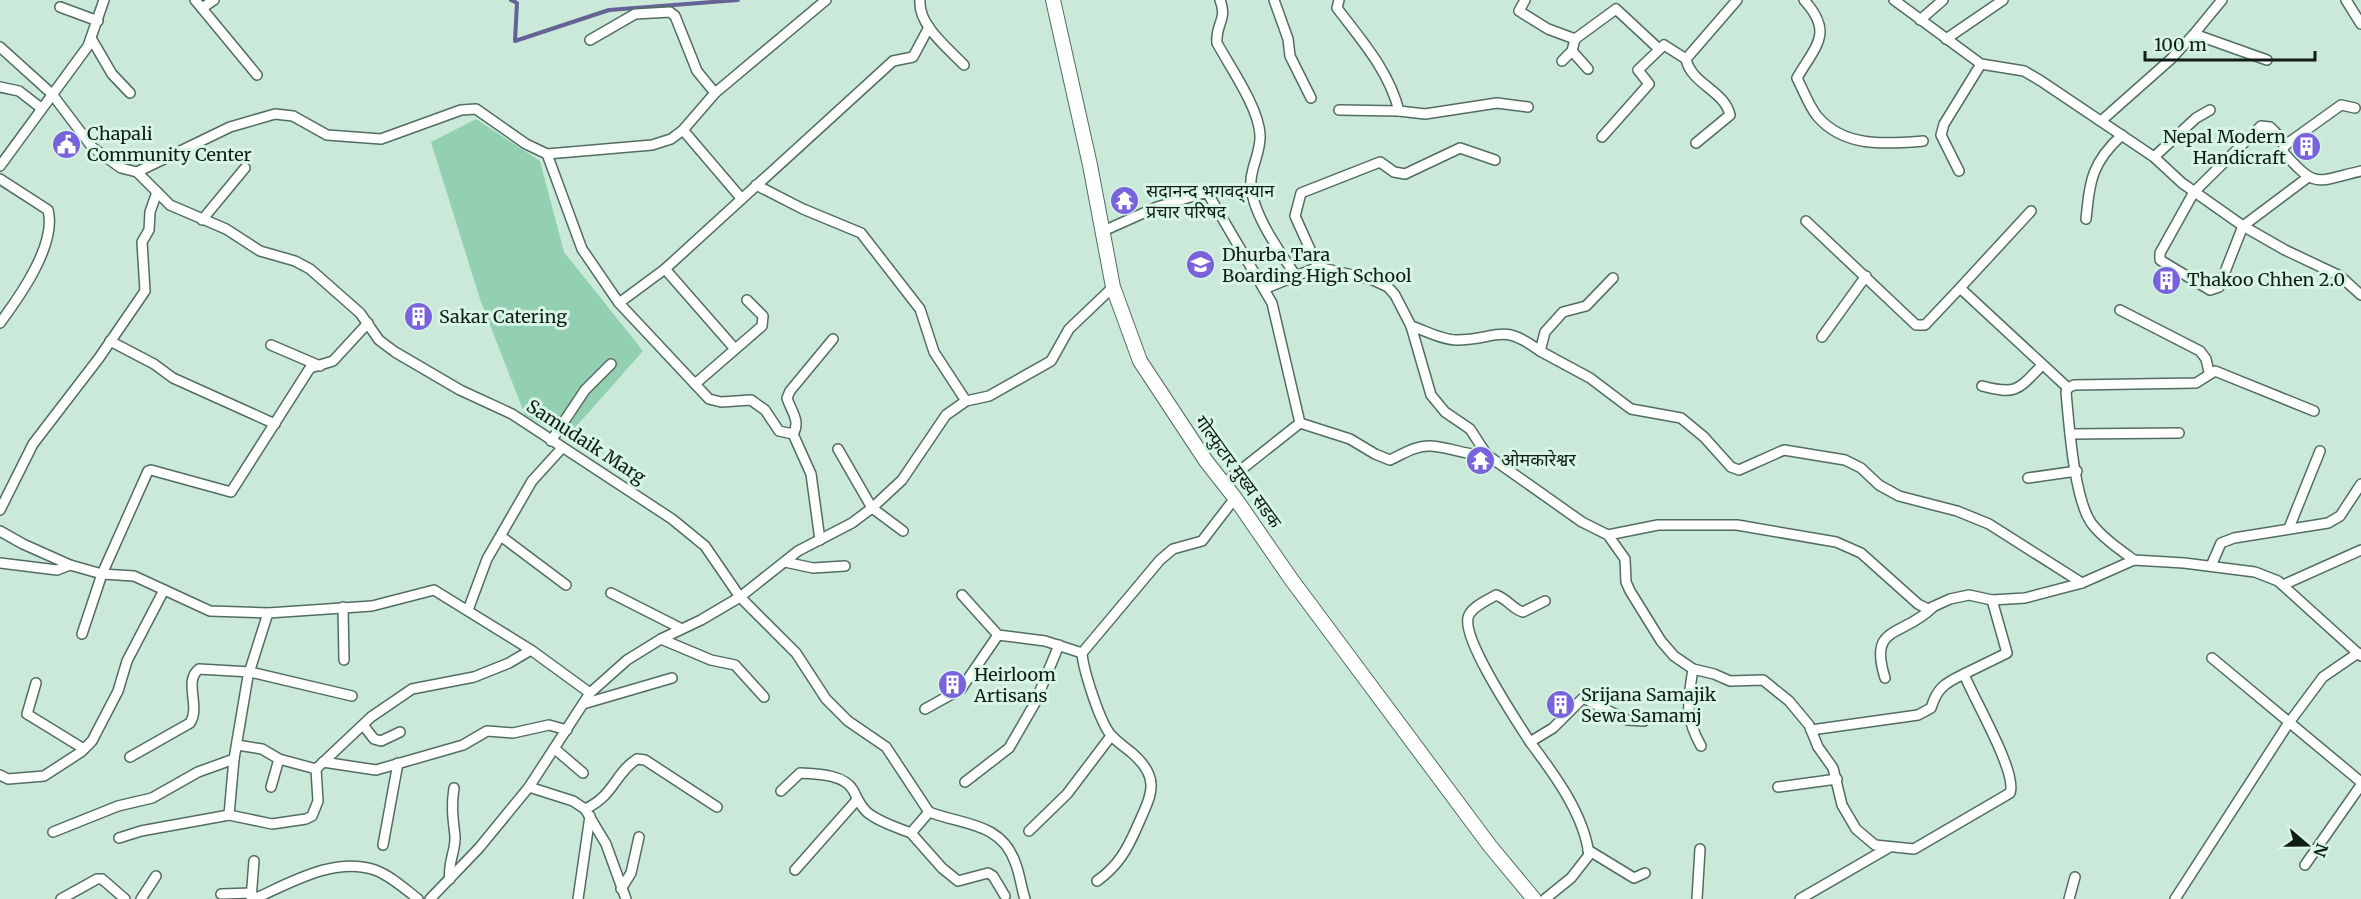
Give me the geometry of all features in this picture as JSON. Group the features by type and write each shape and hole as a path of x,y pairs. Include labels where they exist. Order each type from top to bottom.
{"main road":[{"name":"गोल्फुटार मुख्य सडक","path":"1053,0 1090,165 1113,287 1140,361 1223,484 1291,579 1490,846 1534,899"}],"street":[{"path":"0,166 91,38 104,0"},
{"path":"195,0 258,75"},
{"path":"202,8 214,0"},
{"path":"137,172 230,127 275,114 293,116 327,135 381,139 461,110 476,109 493,118 525,144 547,154 652,145 671,139 683,130 715,93 826,0"},
{"path":"920,0 920,9 929,27 964,64"},
{"path":"1220,0 1224,19 1216,34 1217,43 1255,116 1260,134 1251,181 1253,198 1269,234 1296,276"},
{"path":"1274,0 1288,39 1290,56 1311,98"},
{"path":"1339,0 1337,8 1374,55 1394,92 1399,111"},
{"path":"1525,0 1519,11 1548,29 1575,39"},
{"path":"1686,59 1737,0"},
{"path":"1804,0 1818,16 1821,35 1797,78 1817,116 1846,138 1879,144 1923,141"},
{"path":"1894,0 1981,64 2024,70 2154,157 2194,192 2243,226 2285,250 2340,276 2361,295"},
{"path":"1920,20 1943,0"},
{"path":"1946,39 2003,0"},
{"path":"2101,121 2171,59 2222,0"},
{"path":"2346,0 2361,24"},
{"path":"60,8 98,21"},
{"path":"1562,61 1572,51 1575,39 1616,9 1659,49"},
{"path":"590,40 635,14 670,12 675,16 697,71 715,93"},
{"path":"619,303 665,269 893,61 913,57 929,27"},
{"path":"2194,34 2267,60"},
{"path":"91,38 112,74 130,93"},
{"path":"1602,137 1649,84 1638,70 1664,45 1686,59 1688,70 1728,106 1730,115 1696,143"},
{"name":"Samudaik Marg","path":"0,47 52,94 92,147 121,168 137,172 170,205 226,229 260,251 295,261 310,269 368,323 379,340 394,352 460,390 512,414 550,441 629,488 705,546 740,597 796,653 826,699 848,721 886,747 930,812"},
{"path":"1572,51 1588,69"},
{"path":"1959,171 1941,135 1944,124 1981,64"},
{"path":"0,87 19,91 41,108"},
{"path":"1339,110 1425,114 1497,103 1528,106"},
{"path":"2355,108 2342,105 2287,144 2283,152 2307,178 2322,180 2361,171"},
{"path":"2154,157 2196,118 2210,110"},
{"path":"2287,144 2270,127 2261,126 2194,192 2160,253 2160,260 2210,290 2215,290 2219,287 2243,226 2307,178"},
{"path":"683,130 741,198"},
{"path":"2086,219 2090,178 2105,151 2122,135"},
{"path":"0,148 12,148"},
{"path":"1318,267 1295,216 1301,193 1380,162 1394,172 1405,174 1460,148 1495,160"},
{"path":"547,154 582,249 619,303 710,399 720,402 751,400 765,410 779,431 793,434"},
{"path":"202,219 245,168"},
{"path":"0,178 48,210 50,229 33,271 0,323"},
{"path":"756,185 803,209 861,233 921,309 934,352 966,400"},
{"path":"0,510 33,444 145,291 142,242 148,230 150,212 157,192"},
{"path":"1101,232 1157,207 1207,192 1272,303 1300,423"},
{"path":"1806,221 1916,325 1925,325 2031,211"},
{"path":"1264,289 1318,267 1373,280 1388,287 1401,305 1411,326 1431,395 1444,412 1470,429 1487,455 1582,522 1608,535 1625,559 1626,582 1630,591 1661,641 1674,657 1693,669 1730,681 1763,680 1789,701 1811,730 1818,747 1833,768 1842,805 1856,829 1875,845 1914,849 2010,793 2012,782 2006,763 1964,674"},
{"path":"665,269 735,349"},
{"path":"1822,337 1866,276"},
{"path":"1540,351 1545,332 1563,312 1586,306 1613,278"},
{"path":"430,899 529,787 590,693 627,660 680,628 701,620 740,597 785,562 852,523 872,508 902,480 946,415 966,400 989,396 1051,361 1069,329 1113,287"},
{"path":"1960,288 2068,388"},
{"path":"695,384 758,330 763,316 747,300"},
{"path":"2120,310 2200,351 2206,359 2209,372"},
{"path":"82,634 102,574 148,471 231,492 310,368 333,361 368,323"},
{"path":"1411,326 1455,340 1507,332 1525,339 1540,351 1590,378 1631,409 1681,418 1704,437 1731,467 1739,470 1784,450 1845,460 1862,468 1879,486 1899,496 1957,511 1989,524 2082,582"},
{"path":"793,434 797,427 796,420 787,398 790,391 833,339"},
{"path":"110,341 154,364 173,378 274,424"},
{"path":"271,345 320,366"},
{"path":"550,441 585,390 611,364"},
{"path":"1982,386 2005,392 2018,390 2042,365"},
{"path":"2134,560 2103,536 2084,511 2070,434 2066,392 2068,388 2074,385 2196,383 2209,372 2222,372 2314,411"},
{"path":"1223,484 1300,423"},
{"path":"1300,423 1350,439 1390,460 1418,447 1431,446 1472,456 1487,455"},
{"path":"2070,434 2179,432"},
{"path":"793,434 812,474 820,540"},
{"path":"468,610 487,559 502,537 532,481 562,448"},
{"path":"838,449 872,508 903,531"},
{"path":"2289,528 2320,451"},
{"path":"2028,478 2077,471"},
{"path":"2211,566 2221,543 2234,538 2328,523 2340,516 2361,484"},
{"path":"1097,881 1112,870 1124,856 1152,794 1147,768 1112,736 1082,666 1082,653 1160,560 1173,549 1202,541 1235,498"},
{"path":"1608,535 1658,525 1737,525 1836,542 1861,553 1924,608 1969,595 1992,600 2025,598 2082,582 2134,560 2255,572 2283,585 2359,654 2323,677 2288,724 2175,899"},
{"path":"0,531 70,565 102,574 134,576 210,611 268,613 372,606 429,590 438,592 531,650 590,693"},
{"path":"502,537 566,585"},
{"path":"2283,585 2361,550"},
{"path":"785,562 813,568 845,566"},
{"path":"0,563 57,570 70,565"},
{"path":"3,779 44,776 92,741 118,691 127,661 164,590"},
{"path":"611,593 680,628"},
{"path":"962,595 998,635 1059,645 1082,653"},
{"path":"1545,601 1523,612 1516,610 1508,598 1496,595 1473,610 1468,617 1469,631 1496,687 1530,742 1551,770 1580,822 1588,850 1589,855 1571,878 1545,899"},
{"path":"1811,730 1918,715 1931,708 1937,690 1943,684 2007,652 1992,600"},
{"path":"1885,678 1879,658 1879,647 1885,639 1915,623 1935,606"},
{"path":"343,607 344,660"},
{"path":"229,815 234,759 250,672 268,613"},
{"path":"925,709 961,689 998,635"},
{"path":"661,639 711,660 735,665 764,697"},
{"path":"965,782 1009,748 1035,703 1059,645"},
{"path":"119,838 141,831 229,815 272,824 306,819 312,816 318,801 320,766 371,717 412,689 474,677 509,663 531,650"},
{"path":"2212,658 2361,784 2305,865"},
{"path":"1693,669 1687,710 1692,729 1701,746"},
{"path":"130,757 190,723 195,712 192,679 196,670 250,672 352,696"},
{"path":"583,704 672,678"},
{"path":"36,683 27,714 84,749"},
{"path":"1530,742 1553,728 1583,698 1628,720 1644,721"},
{"path":"363,725 374,740 381,741 400,732"},
{"path":"237,745 262,749 279,759 320,766 376,770 463,745 487,731 513,733 549,725 567,730"},
{"path":"1029,831 1067,794 1112,736"},
{"path":"555,749 583,772"},
{"path":"52,832 118,806 152,798 198,772 234,759"},
{"path":"270,787 279,759"},
{"path":"578,899 587,813 606,795 630,763 637,759 645,760 717,807"},
{"path":"383,845 398,764"},
{"path":"781,791 800,773 819,774 843,781 852,789 856,801 881,821 911,833 942,868 958,881 988,873 993,876 1003,897 1022,889"},
{"path":"1778,787 1837,779"},
{"path":"529,787 573,801 587,813 616,866 621,889 626,899"},
{"path":"450,879 448,869 455,837 451,821 454,788"},
{"path":"795,870 856,801"},
{"path":"911,833 930,812 983,826 999,837 1014,859 1025,899"},
{"path":"621,889 631,873 639,837"},
{"path":"1800,899 1888,848"},
{"path":"1697,899 1700,849"},
{"path":"1588,850 1634,878 1645,873"},
{"path":"252,897 254,861"},
{"path":"220,894 252,897 327,868 351,866 376,870 418,899"},
{"path":"141,899 156,876"},
{"path":"2068,899 2075,877"},
{"path":"61,899 97,879 102,879 125,899"}],"green space":[{"path":"476,119 540,161 564,252 643,351 566,438 525,415 480,299 431,142"}],"waterway":[{"path":"511,0 517,3 515,41 609,10 738,0"}],"place":[{"name":"Chapali Community Center","path":"66,144"},
{"name":"Nepal Modern Handicraft","path":"2307,147"},
{"name":"सदानन्द भगवद्ग्यान प्रचार परिषद","path":"1125,201"},
{"name":"Dhurba Tara Boarding High School","path":"1201,265"},
{"name":"Thakoo Chhen 2.0","path":"2166,280"},
{"name":"Sakar Catering","path":"418,317"},
{"name":"ओमकारेश्वर","path":"1480,460"},
{"name":"Heirloom Artisans","path":"953,685"},
{"name":"Srijana Samajik Sewa Samamj","path":"1560,705"}]}
